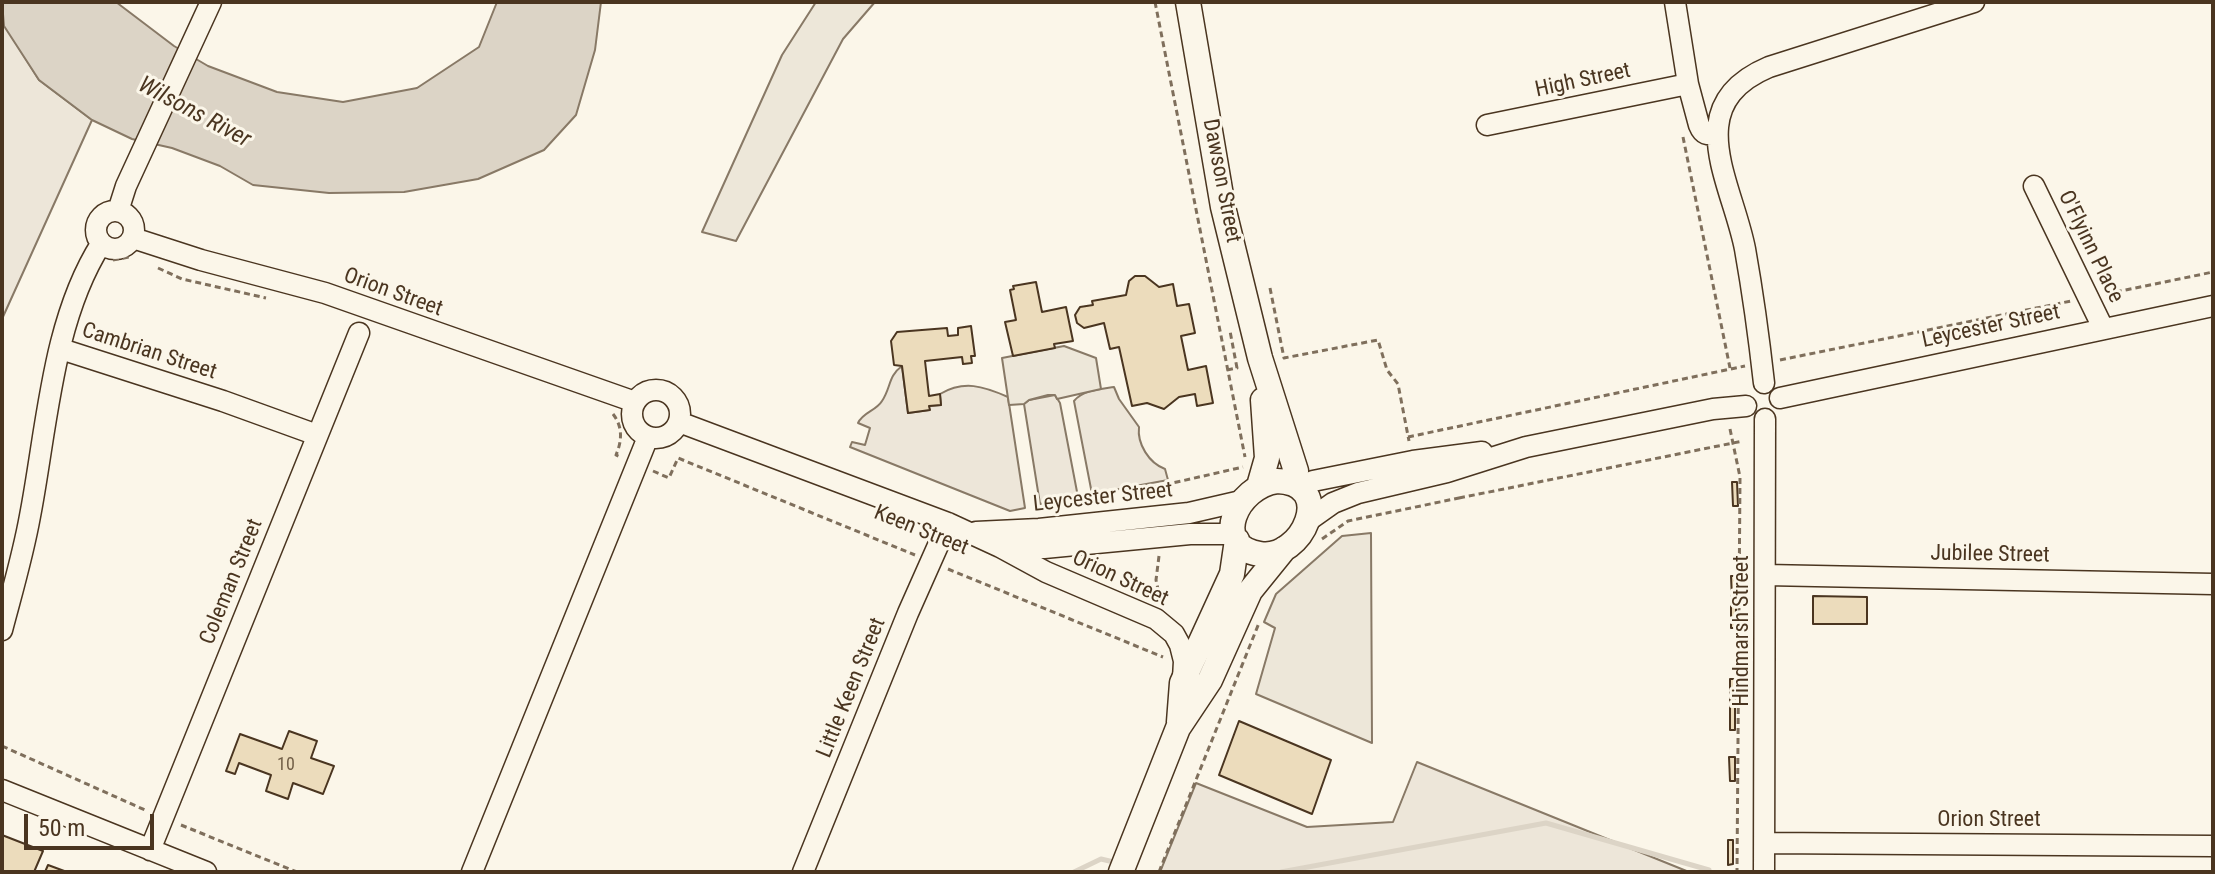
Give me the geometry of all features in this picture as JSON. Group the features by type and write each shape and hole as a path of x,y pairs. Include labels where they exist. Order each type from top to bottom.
{"main road":[{"name":"Dawson Street","path":"1188,2 1223,207 1260,358 1298,485"},
{"name":"Dawson Street","path":"1250,494 1267,458 1260,358"},
{"path":"1124,864 1178,728 1210,680 1250,591 1304,530 1309,520 1309,501 1298,485 1277,481 1250,494 1234,516 1232,574 1182,683 1178,728"},
{"path":"1235,537 1245,549 1261,554 1284,549"}],"street":[{"path":"118,211 126,186 211,2"},
{"path":"1675,2 1688,84 1701,132 1717,134"},
{"path":"1764,383 1744,245 1718,159 1717,134 1724,104 1751,75 1974,2"},
{"name":"High Street","path":"1487,125 1688,84"},
{"name":"O'Flyinn Place","path":"2034,186 2103,328"},
{"path":"2,630 22,556 61,349 79,286 106,252 131,248 132,221 118,211 106,213 98,221 96,233 106,252"},
{"name":"Orion Street","path":"131,248 201,260 325,293 635,402"},
{"name":"Leycester Street","path":"1780,398 2213,306"},
{"name":"Coleman Street","path":"150,850 359,333"},
{"name":"Cambrian Street","path":"61,349 317,435"},
{"path":"1764,383 1776,389 1780,398 1779,409 1765,419 1755,417 1746,406 1747,392 1754,385 1764,383"},
{"path":"650,390 666,391 678,402 681,413 679,422 668,435 648,437 635,426 632,413 635,402 650,390"},
{"path":"1298,485 1413,461 1526,447 1713,409 1746,406"},
{"name":"Hindmarsh Street","path":"1764,872 1765,419"},
{"name":"Orion Street","path":"679,422 948,523 1046,572 1165,625 1180,645 1184,661 1182,683"},
{"path":"472,872 648,437"},
{"path":"1309,520 1333,503 1358,493 1447,472 1526,447"},
{"name":"Leycester Street","path":"968,532 1039,529 1189,513 1250,494"},
{"name":"Little Keen Street","path":"803,872 948,523"},
{"name":"Orion Street","path":"1000,547 1044,548 1190,534 1235,537"},
{"name":"Jubilee Street","path":"1766,575 2213,584"},
{"path":"2,790 206,872"},
{"name":"Orion Street","path":"1765,843 2213,846"}],"path":[{"path":"1155,2 1246,465 1238,470 1155,487"},
{"path":"1683,136 1730,369"},
{"path":"106,252 131,248"},
{"path":"155,266 182,279 271,299"},
{"path":"1776,361 2213,272"},
{"path":"1270,288 1284,358 1378,340 1387,370 1398,384 1409,439 1745,366"},
{"path":"1227,370 1237,368 1229,326"},
{"path":"612,412 618,420 621,434 616,455"},
{"path":"1730,429 1740,477 1737,872"},
{"path":"1317,544 1348,521 1743,441"},
{"name":"Keen Street","path":"669,478 678,458 1166,658"},
{"path":"1421,499 1422,505"},
{"path":"1159,556 1156,580 1162,602 1159,610"},
{"path":"1159,872 1261,616"}],"shaded area":[{"path":"816,2 875,2 843,39 736,241 702,232 782,55"},
{"path":"2,21 39,80 92,120 2,319"},
{"path":"1064,346 1096,358 1101,389 1057,399 1055,395 1048,395 1024,404 1009,405 1002,358"},
{"path":"902,366 908,413 941,405 940,394 957,387 982,388 1008,397 1025,508 1010,511 850,447 852,442 865,445 870,428 858,423 879,404 894,374"},
{"path":"1114,387 1139,427 1145,452 1165,469 1168,480 1092,494 1074,401 1087,392"},
{"path":"1055,395 1060,403 1078,497 1040,504 1024,404 1029,400"},
{"path":"1371,533 1372,743 1256,694 1275,628 1264,622 1276,594 1342,536"},
{"path":"1417,762 1689,872 1160,872 1196,783 1307,827 1393,822"}],"water":[{"name":"Wilsons River","path":"2,2 116,2 174,46 208,66 277,92 343,102 417,88 479,47 497,2 601,2 595,50 576,115 544,150 478,179 404,192 329,193 253,185 220,166 172,148 132,139 92,120 39,80 4,26"}],"building":[{"path":"1135,276 1145,276 1159,287 1173,284 1177,306 1189,304 1195,333 1181,336 1188,370 1206,366 1213,403 1197,406 1195,394 1179,397 1164,409 1147,403 1132,406 1119,347 1110,349 1104,323 1084,328 1077,323 1075,315 1080,307 1093,305 1092,301 1126,295 1129,281"},
{"path":"1036,282 1042,312 1066,307 1073,341 1054,344 1055,348 1013,356 1005,322 1016,320 1010,290 1014,289 1013,286"},
{"path":"971,326 975,356 971,356 972,363 963,364 962,357 925,361 929,396 940,394 941,405 908,413 902,366 894,365 891,341 897,332 947,328 948,336 958,335 958,328"},
{"path":"1732,482 1737,482 1738,506 1733,506"},
{"path":"1731,576 1736,576 1737,600 1732,600"},
{"path":"1813,596 1867,597 1867,624 1813,624"},
{"path":"1736,603 1736,628 1731,628 1731,604"},
{"path":"1730,679 1735,679 1736,703 1730,703"},
{"path":"1735,705 1735,730 1730,730 1730,706"},
{"path":"1239,721 1331,760 1312,814 1219,775"},
{"path":"289,731 317,741 311,758 334,766 323,794 293,783 288,799 266,791 271,775 239,763 235,774 226,771 240,734 282,749"},
{"path":"1729,757 1735,757 1735,781 1730,781"},
{"path":"2,835 43,851 34,872 2,872"},
{"path":"1728,840 1733,840 1733,864 1728,865"},
{"path":"48,865 67,872 45,872"}],"waterway":[{"path":"1281,872 1546,823 1709,870"},
{"path":"1074,872 1101,859 1118,863"}]}
